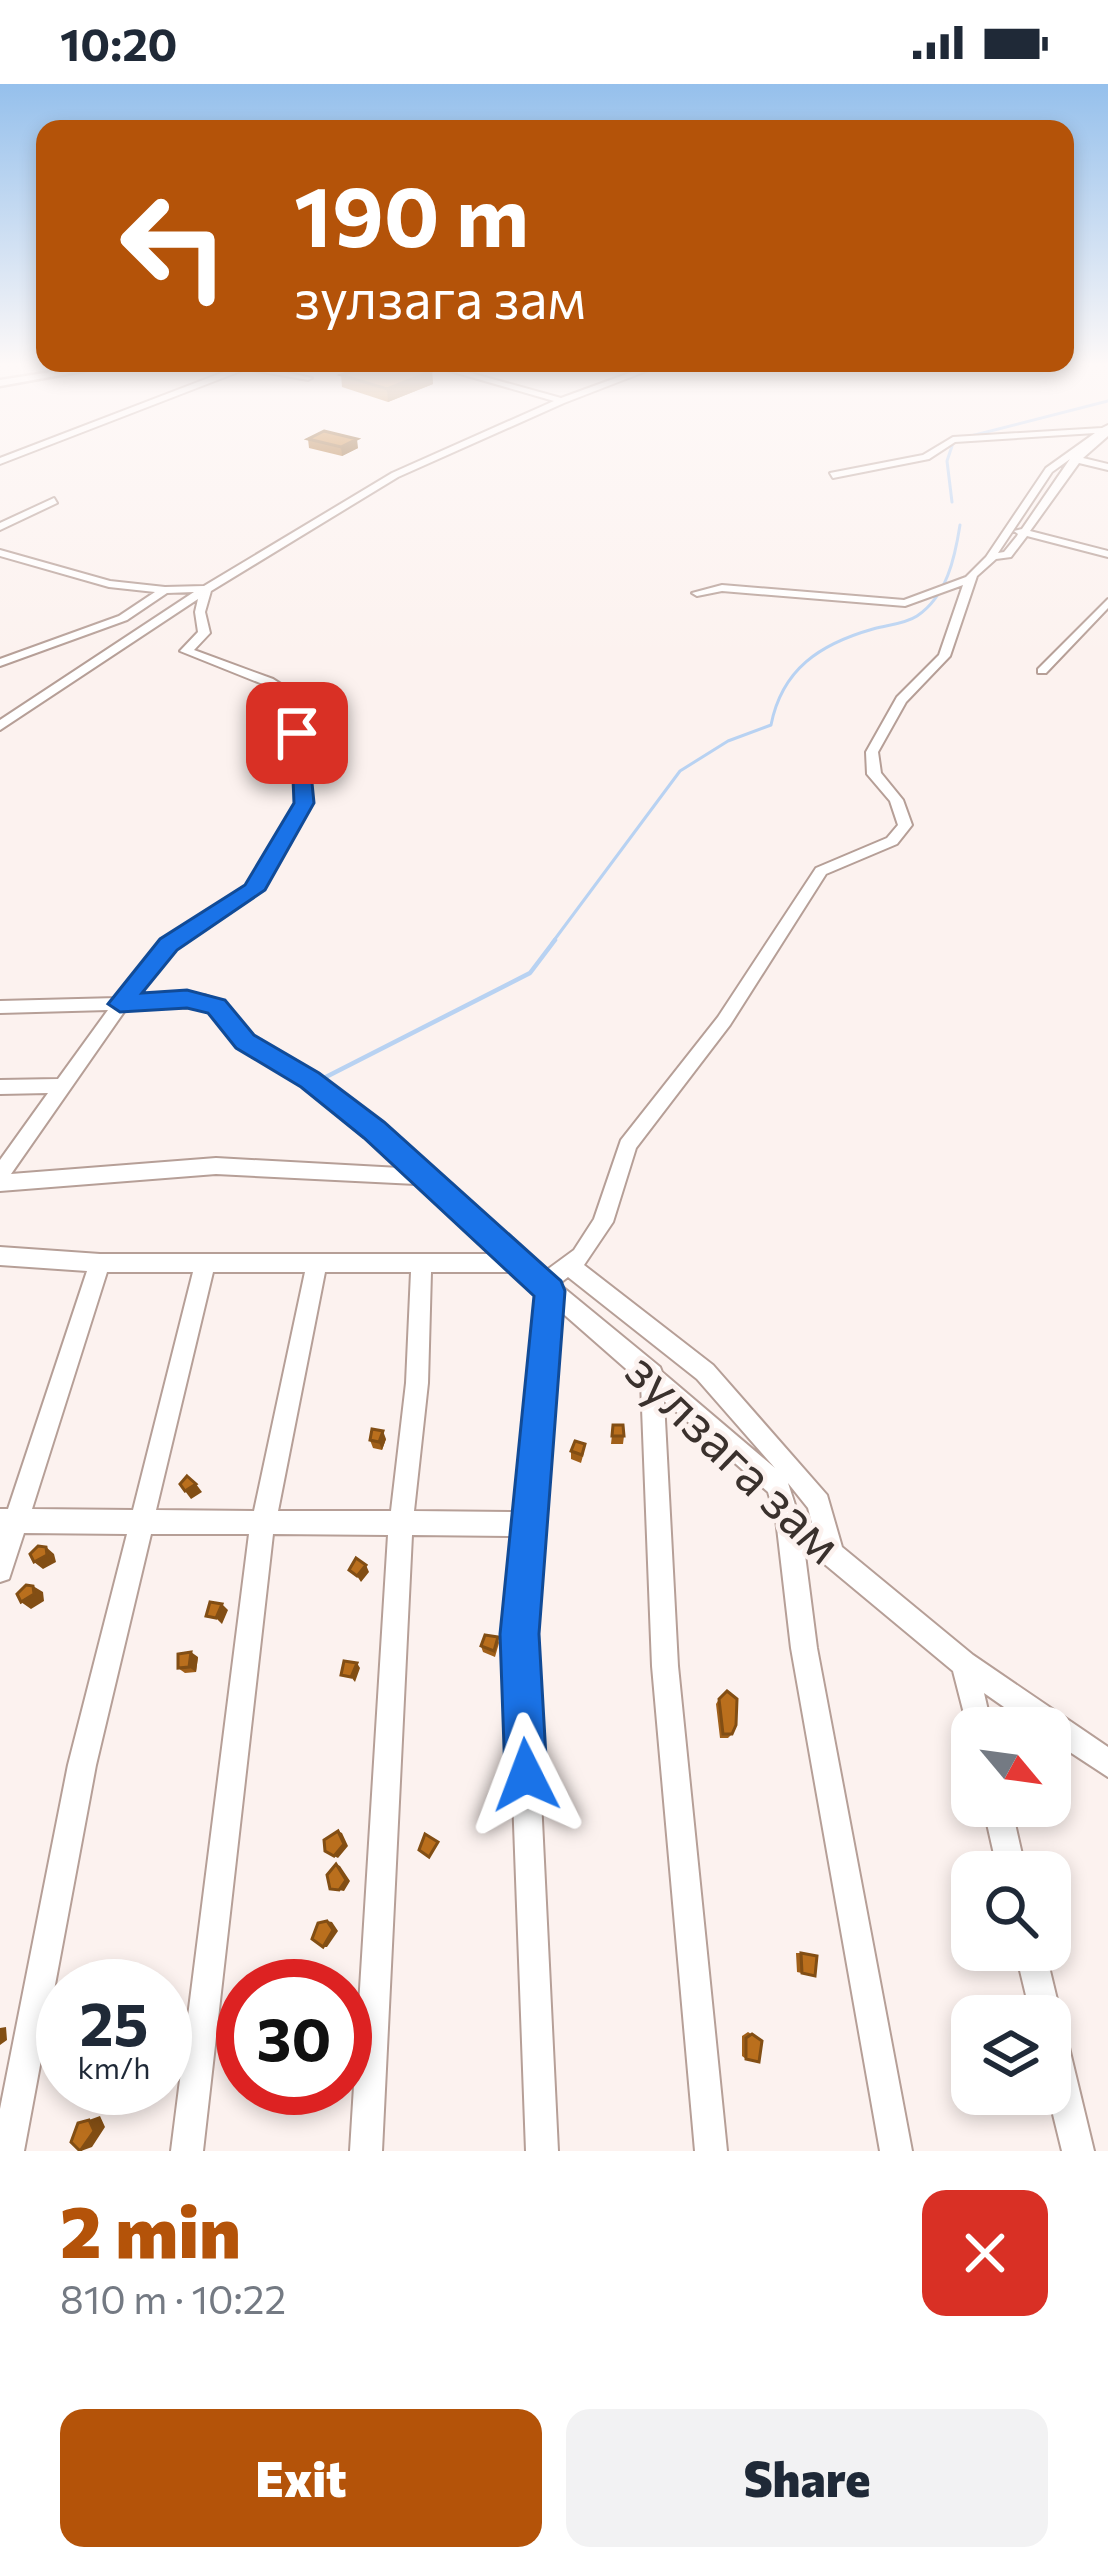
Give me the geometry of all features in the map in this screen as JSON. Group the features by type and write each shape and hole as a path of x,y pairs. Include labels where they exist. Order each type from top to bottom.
{"street":[{"path":"0,726 206,589 420,463"},
{"path":"833,475 896,463"},
{"path":"542,2151 520,1634 546,1288 571,1267 603,1222 628,1145 724,1021 799,913 820,871 892,841 905,825 896,800 874,774 872,752 901,700 944,656 971,579 1058,463"},
{"path":"992,557 1003,559 1026,533 1048,490 1069,463"},
{"path":"0,527 54,501"},
{"path":"1008,528 1108,554"},
{"path":"0,553 109,584 206,589"},
{"path":"697,593 722,588 905,602 971,579"},
{"path":"0,1179 120,1004 168,944 254,890 304,803 294,698 269,682 186,651 204,633 200,612 206,589"},
{"path":"0,663 123,618 165,590"},
{"path":"1042,671 1108,602"},
{"name":"зулзага зам","path":"0,1007 187,999 217,1006 245,1041 310,1080 374,1130 546,1288 777,1485 788,1519 964,1664 1108,1763"},
{"path":"0,1087 62,1086"},
{"path":"0,1179 216,1166 420,1177"},
{"path":"0,1256 100,1263 422,1267 518,1263"},
{"path":"0,1570 8,1521 100,1263"},
{"path":"8,2151 82,1765 205,1264"},
{"path":"187,2151 260,1539 268,1522 316,1265"},
{"path":"366,2151 401,1523 417,1383 422,1267"},
{"path":"571,1267 705,1372 819,1504 831,1555"},
{"path":"652,1374 653,1499 665,1691 711,2151"},
{"path":"788,1519 805,1648 896,2151"},
{"path":"8,1521 528,1524"},
{"path":"964,1664 974,1707"},
{"path":"1069,2115 1078,2151"}],"building":[{"path":"613,1425 623,1425 624,1436 612,1436"},
{"path":"372,1429 383,1431 379,1442 370,1440"},
{"path":"575,1441 585,1444 582,1455 571,1451"},
{"path":"187,1476 196,1484 185,1491 180,1484"},
{"path":"38,1546 46,1547 47,1555 34,1562 30,1554"},
{"path":"356,1558 366,1565 357,1576 349,1570"},
{"path":"26,1585 33,1586 34,1594 21,1602 17,1594"},
{"path":"210,1602 222,1604 216,1618 206,1616"},
{"path":"485,1635 498,1637 494,1651 481,1646"},
{"path":"191,1652 189,1667 178,1668 178,1654"},
{"path":"344,1661 357,1663 351,1677 341,1675"},
{"path":"727,1691 737,1699 732,1734 723,1734 719,1699"},
{"path":"338,1831 344,1844 334,1856 325,1851 324,1840"},
{"path":"425,1834 438,1842 429,1857 419,1850"},
{"path":"336,1864 346,1880 339,1890 330,1889 327,1875"},
{"path":"327,1921 333,1930 323,1947 312,1939 318,1923"},
{"path":"801,1953 817,1956 815,1976 802,1973"},
{"path":"752,2034 762,2041 759,2062 746,2059 746,2038"},
{"path":"89,2120 94,2131 80,2151 71,2142 78,2123"}],"waterway":[{"path":"947,463 952,502"},
{"path":"552,943 680,771 728,741 771,725 784,688 820,651 854,635 907,621 927,608 948,575 960,525"},
{"path":"320,1080 530,973 555,940"}],"route":[{"path":"297,733 304,803 254,890 168,944 120,1004 187,999 217,1006 245,1041 310,1080 374,1130 420,1177 550,1291 520,1634 526,1775"}]}
